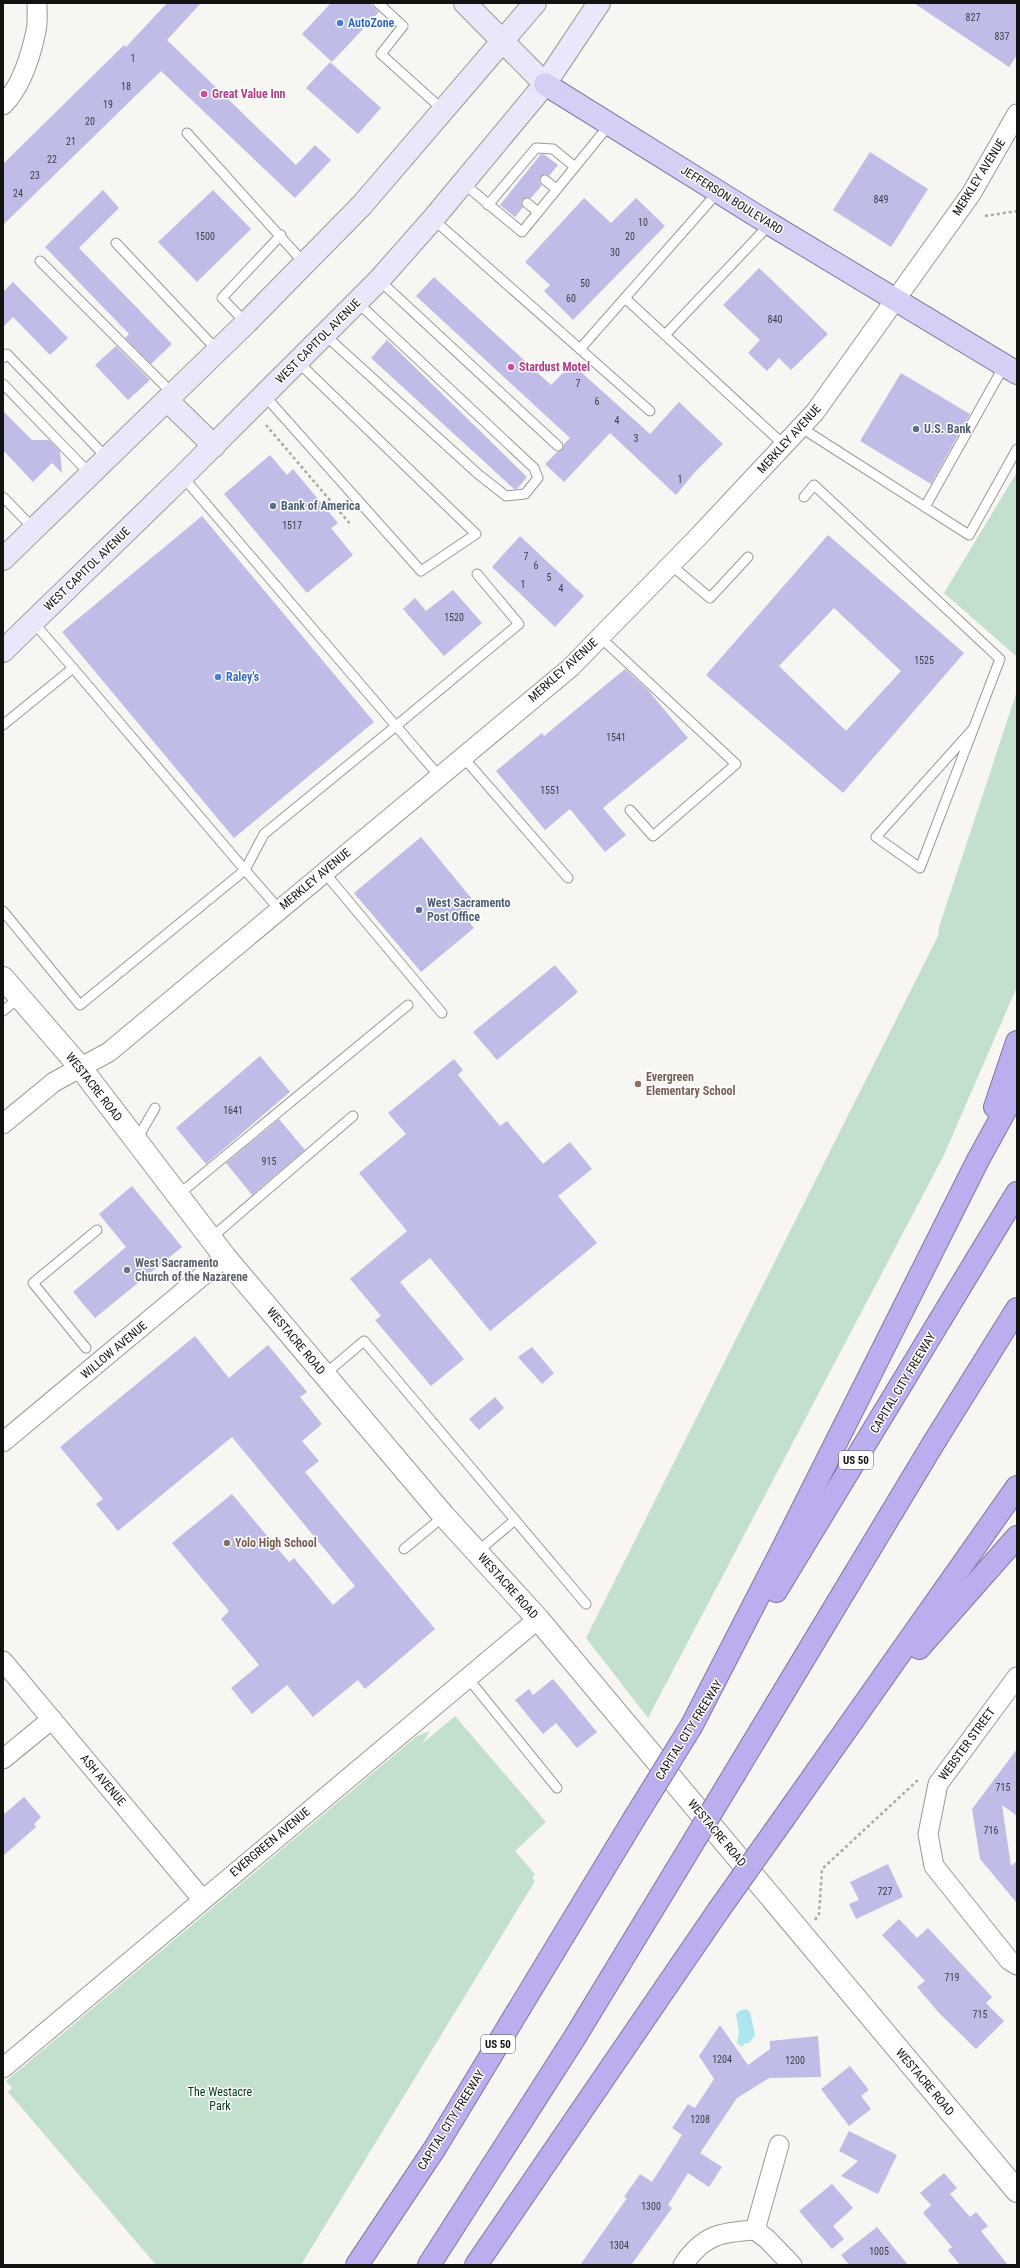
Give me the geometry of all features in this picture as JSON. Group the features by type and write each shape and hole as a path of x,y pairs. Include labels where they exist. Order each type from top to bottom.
{"highway":[{"path":"978,1160 1017,1042"},
{"path":"692,1725 782,1550 978,1160 1017,1089"},
{"name":"CAPITAL CITY FREEWAY","path":"357,2265 435,2148 634,1819 828,1507 1017,1193"},
{"path":"430,2265 576,2037 933,1444 1017,1309"},
{"path":"476,2265 718,1910 851,1726 1017,1487"},
{"path":"851,1726 1017,1536"}],"main road":[{"name":"JEFFERSON BOULEVARD","path":"465,3 545,84 770,224 1010,370"},
{"path":"3,559 246,323 362,205 535,3"},
{"name":"WEST CAPITOL AVENUE","path":"3,651 214,446 379,280 463,184 545,84 600,3"},
{"path":"170,397 214,446"}],"street":[{"path":"3,105 11,97 26,63 37,30 37,3"},
{"name":"MERKLEY AVENUE","path":"3,1124 54,1082 109,1052 570,668 671,565 815,412 971,194 1017,114"},
{"name":"WESTACRE ROAD","path":"3,978 80,1067 225,1257 444,1516 538,1619 1017,2191"},
{"name":"WILLOW AVENUE","path":"3,1442 225,1257"},
{"name":"EVERGREEN AVENUE","path":"3,2068 202,1899 538,1619"},
{"name":"ASH AVENUE","path":"3,1661 202,1899"},
{"name":"WEBSTER STREET","path":"1013,1962 934,1866 928,1834 938,1784 1017,1676"},
{"path":"3,1760 52,1718"},
{"path":"755,2230 778,2144"},
{"path":"683,2265 698,2247 709,2238 719,2234 755,2230 776,2247 792,2265"}],"lane":[{"path":"378,3 403,26 381,54 443,110"},
{"path":"463,184 522,232 610,124"},
{"path":"187,133 281,235 305,264"},
{"path":"488,205 508,188 527,165 536,148 553,149 575,167"},
{"path":"545,180 556,189"},
{"path":"580,349 718,192"},
{"path":"527,203 538,212"},
{"path":"433,219 650,411"},
{"path":"665,335 770,224"},
{"path":"246,323 222,298 281,235"},
{"path":"116,243 217,350"},
{"path":"40,261 170,397"},
{"path":"379,280 558,446"},
{"path":"625,298 784,445"},
{"path":"325,334 478,474 506,496 525,494 532,487 538,478 538,473 529,462 357,302"},
{"path":"3,358 7,354 107,458"},
{"path":"264,395 421,571 476,534 298,362"},
{"path":"925,507 1010,370"},
{"path":"3,384 90,474"},
{"path":"800,427 969,536 1017,449"},
{"path":"182,476 439,776"},
{"path":"804,497 814,486 1000,659 920,868 876,837 973,729"},
{"path":"3,497 34,529"},
{"path":"671,565 710,598 748,557"},
{"path":"3,911 80,1005 245,870 264,834 519,624 477,574"},
{"path":"33,622 280,909"},
{"path":"600,637 736,764 653,836 630,810"},
{"path":"3,725 73,668"},
{"path":"463,756 568,878"},
{"path":"324,872 442,1012"},
{"path":"3,1011 20,998"},
{"path":"178,1195 408,1005"},
{"path":"136,1140 155,1108"},
{"path":"211,1238 354,1116"},
{"path":"86,1348 33,1283 97,1230"},
{"path":"325,1374 364,1341 586,1604"},
{"path":"404,1549 444,1516"},
{"path":"477,1552 515,1520"},
{"path":"467,1677 557,1788"}],"path":[{"path":"985,216 1017,211"},
{"path":"266,425 351,526"},
{"path":"804,1938 819,1914 822,1869 920,1779 922,1780"}],"green space":[{"path":"1017,472 1017,657 944,593"},
{"path":"1017,691 1016,989 944,1155 648,1718 586,1638 938,936 939,927"},
{"name":"The Westacre Park","path":"455,1716 546,1822 515,1851 535,1874 532,1878 535,1881 301,2265 156,2265 8,2092 12,2088 6,2081 417,1736 430,1731 422,1744"}],"water":[{"path":"746,2009 750,2012 755,2035 749,2043 744,2044 742,2047 737,2043 739,2032 736,2015 739,2011"}],"building":[{"path":"167,3 201,3 167,40 296,165 315,145 331,160 295,198 161,71 3,225 3,164 124,45 126,47"},
{"name":"AutoZone","path":"331,3 370,3 379,12 332,62 302,34"},
{"path":"914,3 1017,3 1017,55 1009,67"},
{"path":"330,62 381,108 358,134 306,88"},
{"path":"870,152 928,189 891,247 833,210"},
{"path":"541,154 545,155 558,165 549,176 546,174 541,176 539,182 542,185 531,198 523,199 521,202 523,207 515,217 500,205"},
{"path":"103,190 119,208 79,248 172,344 151,364 125,338 129,334 45,247"},
{"path":"213,190 251,229 197,282 158,242"},
{"path":"584,198 611,223 636,198 665,226 573,320 544,291 550,285 525,262"},
{"path":"759,268 828,334 791,370 779,358 767,371 748,353 760,340 723,305"},
{"path":"434,277 551,385 572,364 650,434 679,402 723,444 694,473 676,495 610,433 564,482 545,464 557,452 562,450 564,444 570,438 416,296"},
{"path":"13,282 68,338 50,355 13,317 3,327 3,292"},
{"path":"387,340 527,477 517,489 514,489 371,358"},
{"path":"116,346 150,380 128,400 95,365"},
{"name":"U.S. Bank","path":"901,373 970,414 931,484 860,441"},
{"path":"3,411 32,440 49,440 60,451 62,473 52,463 33,482 3,450"},
{"path":"270,455 287,475 293,469 338,523 331,528 353,555 307,593 224,494"},
{"name":"Raley's","path":"202,516 374,722 234,838 62,632"},
{"path":"828,535 964,653 843,793 706,675","holes":["834,608 901,671 846,731 779,666"]},
{"path":"520,536 584,596 555,627 492,567"},
{"path":"453,590 482,623 444,656 403,609 415,598 426,611"},
{"path":"625,669 647,689 688,738 603,808 626,835 605,852 570,809 545,830 496,771 542,733 544,736"},
{"name":"West Sacramento Post Office","path":"421,837 476,904 463,915 474,928 421,972 354,893"},
{"path":"555,965 578,992 497,1060 473,1032"},
{"path":"260,1056 290,1092 206,1164 176,1128"},
{"path":"454,1059 463,1070 458,1075 500,1126 507,1121 543,1164 570,1142 592,1169 558,1196 597,1243 490,1331 430,1258 400,1282 464,1359 431,1386 375,1320 381,1316 350,1279 407,1231 359,1173 406,1134 388,1113"},
{"path":"279,1119 305,1150 252,1195 226,1163"},
{"name":"West Sacramento Church of the Nazarene","path":"132,1186 182,1247 95,1318 73,1292 126,1247 99,1214"},
{"path":"195,1336 229,1378 268,1345 307,1392 300,1397 322,1424 302,1441 319,1461 305,1472 435,1629 365,1689 358,1680 313,1717 287,1685 252,1714 231,1688 259,1665 221,1619 229,1611 172,1543 232,1494 289,1562 294,1558 333,1605 355,1586 232,1437 118,1531 96,1504 103,1499 60,1447"},
{"path":"532,1347 554,1373 542,1384 518,1357"},
{"path":"495,1397 504,1408 479,1430 469,1419"},
{"path":"553,1679 597,1732 577,1748 556,1723 543,1734 515,1700 529,1689 533,1695"},
{"path":"1017,1749 1017,1816 1002,1805 1011,1866 1017,1861 1016,1902 980,1859 972,1809"},
{"path":"24,1797 41,1817 34,1824 36,1827 3,1856 3,1815"},
{"path":"888,1864 903,1897 856,1919 849,1904 859,1900 850,1882"},
{"path":"899,1919 917,1938 928,1928 992,1997 986,2003 1004,2021 976,2049 939,2013 917,1987 925,1981 882,1935"},
{"path":"720,2025 748,2065 770,2049 770,2041 818,2036 821,2077 769,2078 737,2098 700,2153 722,2167 709,2187 688,2173 668,2205 672,2208 631,2265 580,2265 627,2198 624,2197 640,2174 652,2182 682,2135 672,2128 688,2104 695,2108 714,2079 699,2056"},
{"path":"850,2066 869,2090 861,2096 871,2109 849,2126 821,2089"},
{"path":"849,2131 897,2155 878,2194 841,2176 858,2161 839,2151"},
{"path":"944,2173 957,2188 950,2194 970,2217 976,2212 988,2226 981,2231 1008,2265 960,2265 948,2250 952,2247 923,2213 931,2205 920,2193"},
{"path":"832,2184 853,2208 833,2226 844,2239 832,2249 799,2211"},
{"path":"877,2227 908,2265 849,2265 841,2255"}],"place":[{"name":"AutoZone","path":"340,23"},
{"name":"Great Value Inn","path":"204,94"},
{"name":"Stardust Motel","path":"511,367"},
{"name":"U.S. Bank","path":"916,429"},
{"name":"Bank of America","path":"273,506"},
{"name":"Raley's","path":"218,677"},
{"name":"West Sacramento Post Office","path":"419,910"},
{"name":"Evergreen Elementary School","path":"638,1084"},
{"name":"West Sacramento Church of the Nazarene","path":"127,1270"},
{"name":"Yolo High School","path":"227,1543"}]}
